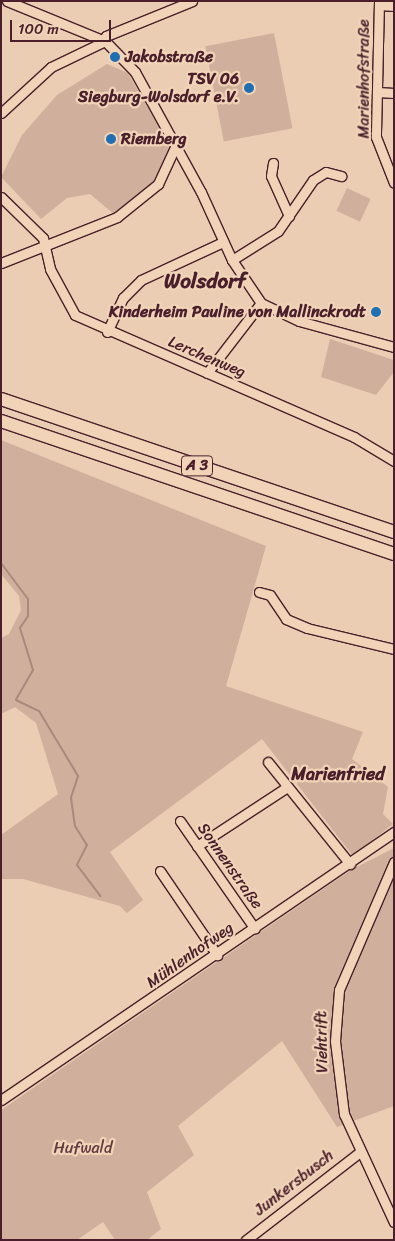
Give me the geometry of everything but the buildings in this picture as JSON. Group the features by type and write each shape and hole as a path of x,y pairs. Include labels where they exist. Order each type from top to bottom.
{"highway":[{"name":"A 3","path":"1,398 394,532"},
{"name":"A 3","path":"1,421 394,554"}],"street":[{"path":"7,1 105,41 135,72 176,145 232,260 261,303 299,320 394,347"},
{"path":"1,113 51,67 105,41 106,36 192,1"},
{"path":"379,3 394,6"},
{"name":"Marienhofstraße","path":"379,3 376,137 394,183"},
{"path":"377,92 394,93"},
{"path":"1,263 43,248 116,217 158,184 176,145"},
{"path":"273,163 271,176 288,216"},
{"path":"232,260 262,243 288,216 313,180 326,172 341,176"},
{"name":"Lerchenweg","path":"1,197 36,229 62,299 76,315 107,332 354,437 394,461"},
{"path":"107,332 123,298 141,280 223,242"},
{"path":"207,373 261,303"},
{"path":"258,592 270,595 286,619 306,628 394,649"},
{"path":"268,762 350,864"},
{"path":"197,846 287,787"},
{"name":"Sonnenstraße","path":"180,821 255,929"},
{"name":"Mühlenhofweg","path":"1,1100 255,929 394,832"},
{"name":"Viehtrift","path":"394,862 337,1004 338,1080 344,1114 394,1222"},
{"path":"160,872 217,954"},
{"name":"Junkersbusch","path":"246,1240 360,1151"}],"green space":[{"name":"TSV 06 Siegburg-Wolsdorf e.V.","path":"274,33 293,128 224,142 205,46"},
{"path":"107,64 128,73 171,148 155,181 115,215 90,194 67,198 41,219 1,177 22,135 57,95"},
{"path":"347,188 371,199 360,222 336,211"},
{"path":"330,339 394,360 394,372 376,395 321,377"},
{"path":"1,440 266,546 226,686 363,732 352,759 388,787 383,814 393,824 353,856 262,739 110,852 143,900 127,913 120,906 23,879 1,879 1,835 58,794 36,723 15,707 1,714 1,638 9,634 21,610 19,596 1,574"},
{"name":"Hufwald","path":"394,848 394,1106 337,1127 282,1041 178,1126 194,1155 147,1192 161,1229 147,1240 115,1240 103,1222 77,1240 1,1240 1,1110 351,870"}],"waterway":[{"path":"1,563 28,599 28,616 20,628 33,670 16,700 39,711 78,776 71,798 75,826 87,845 77,865 100,896"}],"place":[{"name":"Jakobstraße","path":"115,57"},
{"name":"TSV 06 Siegburg-Wolsdorf e.V.","path":"249,88"},
{"name":"Riemberg","path":"111,139"},
{"name":"Kinderheim Pauline von Mallinckrodt","path":"376,312"}],"district":[{"name":"Wolsdorf","path":"205,281"},
{"name":"Marienfried","path":"338,774"}]}
